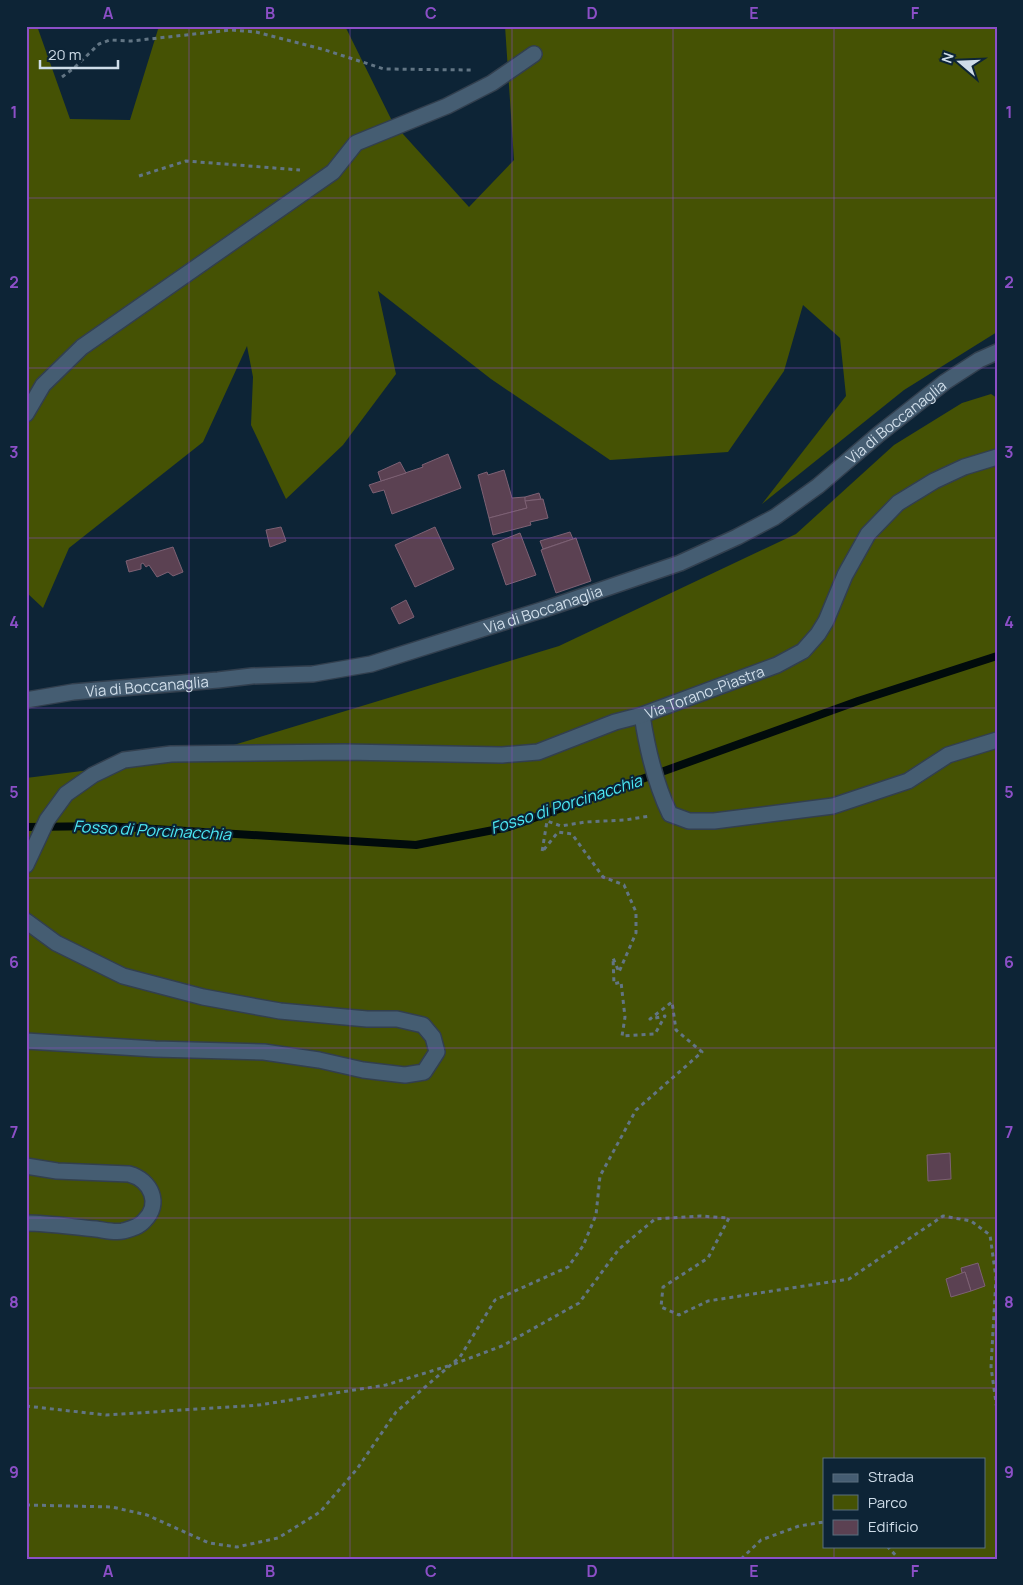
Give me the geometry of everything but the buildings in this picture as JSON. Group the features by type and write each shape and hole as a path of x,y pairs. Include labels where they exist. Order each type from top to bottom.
{"street":[{"path":"26,414 43,384 82,347 333,172 356,143 447,106 492,84 534,54"},
{"name":"Via di Boccanaglia","path":"26,700 73,692 252,676 313,674 371,664 548,608 680,563 738,537 776,517 818,486 879,434 945,382 979,360 997,352"},
{"path":"26,390 43,384"},
{"name":"Via Torano-Piastra","path":"670,814 662,797 646,739 642,714 777,665 803,651 818,634 826,621 845,575 868,534 898,503 934,481 964,467 997,457"},
{"path":"26,865 47,820 66,794 93,775 124,760 171,754 345,752 502,754 538,752 615,722 642,714"},
{"path":"670,814 689,821 714,820 833,806 908,781 948,755 997,740"},
{"path":"26,921 56,943 122,976 203,997 280,1011 367,1019 397,1018 423,1025 433,1037 436,1052 424,1072 406,1075 363,1070 318,1060 264,1052 26,1041"},
{"path":"26,1166 57,1171 138,1176 145,1182 153,1198 152,1208 142,1223 120,1232 26,1222"}],"path":[{"path":"62,76 74,68 98,44 110,40 131,41 231,30 256,32 322,49 384,69 480,70"},
{"path":"139,176 186,161 333,172"},
{"path":"26,1505 112,1507 147,1515 209,1543 238,1547 278,1538 320,1512 357,1469 396,1412 460,1357 495,1300 568,1267 583,1246 596,1215 600,1176 636,1110 702,1052 676,1030 672,1002 650,1019 665,1016 655,1034 622,1036 625,1017 621,982 614,984 613,958 619,972 636,933 636,912 624,885 603,877 572,834 558,832 542,852 547,821 561,826 670,814"},
{"path":"26,1406 106,1415 259,1405 386,1385 450,1366 502,1346 579,1303 618,1249 655,1219 700,1216 729,1218 708,1258 663,1287 661,1307 679,1315 708,1301 849,1279 943,1216 971,1221 990,1236 996,1278 991,1367 997,1410"},
{"path":"741,1559 761,1540 799,1526 823,1522"},
{"path":"889,1548 899,1559"}],"green space":[{"path":"26,26 37,26 70,119 130,120 159,26 345,26 393,123 469,207 514,160 505,26 997,26 997,332 904,390 762,504 846,396 840,338 803,305 784,371 728,452 610,460 491,379 378,291 396,374 343,445 286,499 251,425 253,377 247,346 203,442 69,548 43,608 26,592"},
{"path":"991,394 997,398 997,1559 26,1559 26,778 194,757 559,646 796,534 894,445 962,403"}],"waterway":[{"name":"Fosso di Porcinacchia","path":"26,827 106,826 416,845 509,827 858,701 997,656"}]}
